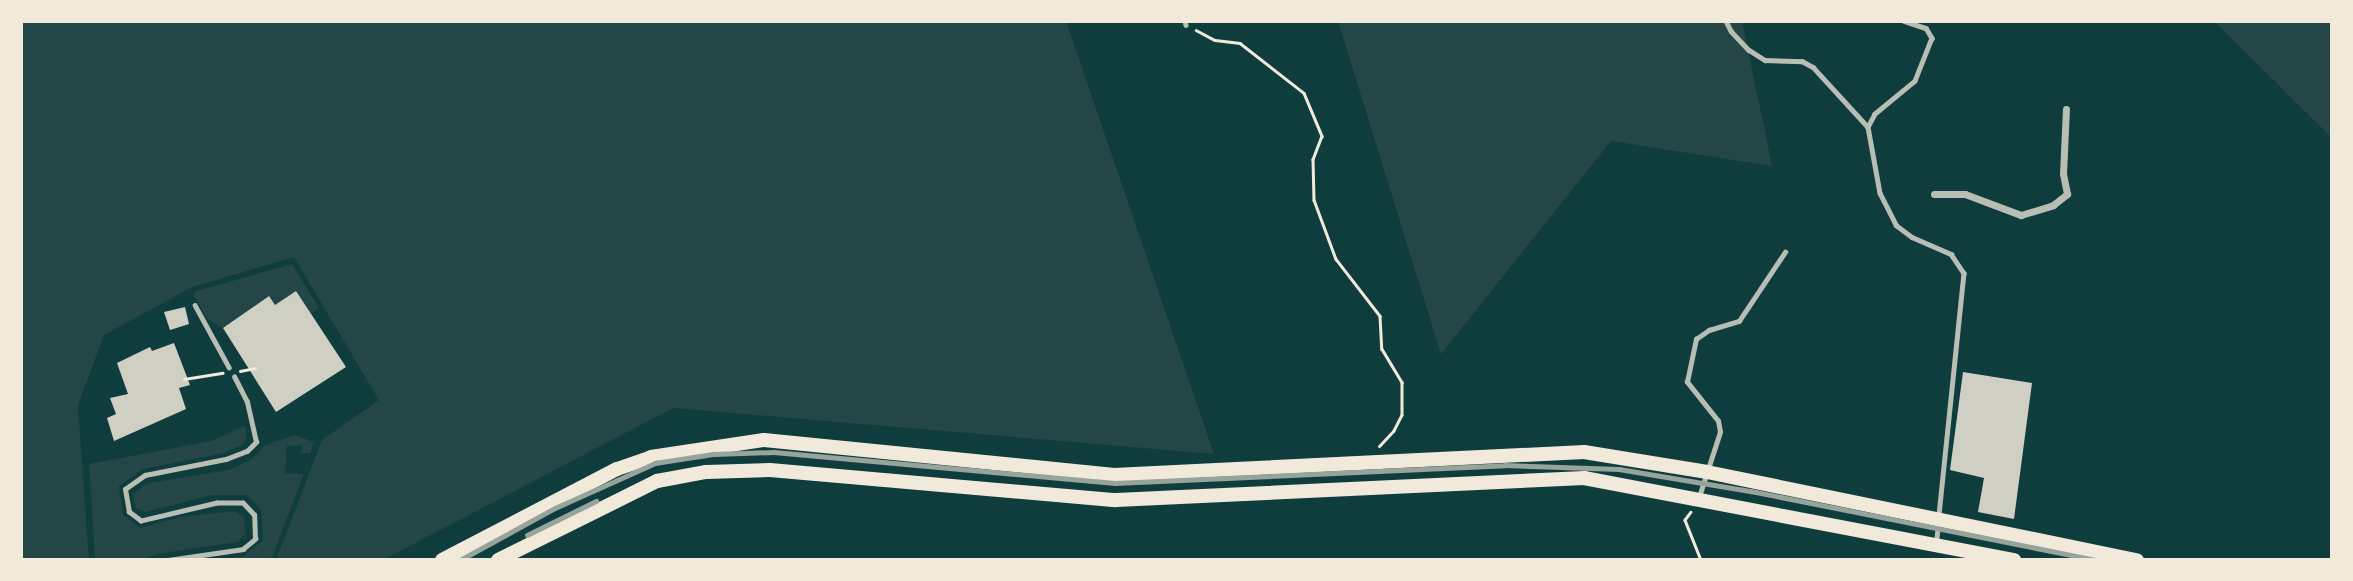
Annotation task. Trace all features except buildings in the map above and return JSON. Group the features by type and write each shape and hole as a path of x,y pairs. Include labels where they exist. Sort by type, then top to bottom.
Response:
{"main road":[{"path":"442,560 617,469 651,457 764,440 1114,475 1584,452 1707,472 2137,560"},
{"path":"498,560 657,481 719,472 770,470 1116,500 1584,478 2014,560"}],"street":[{"path":"1934,194 1965,194 2021,215 2053,205 2067,194 2063,174 2066,109"}],"lane":[{"path":"1726,21 1731,31 1749,50 1765,60 1802,61 1814,67 1868,127 1880,193 1896,225 1912,237 1951,254 1964,273 1936,545"},
{"path":"1868,127 1875,114 1914,81 1932,38 1926,28 1904,21"},
{"path":"1699,499 1720,432 1718,421 1687,382 1696,339 1709,330 1739,321 1785,252"},
{"path":"195,305 229,368"},
{"path":"168,560 243,549 255,539 254,515 243,503 217,503 141,521 129,512 125,489 145,475 226,459 247,451 256,442 247,402 234,377"}],"path":[{"path":"1186,23 1215,40 1240,43 1304,93 1322,136 1313,159 1314,200 1336,259 1380,316 1382,349 1402,382 1402,415 1394,431 1378,449 1379,464"},
{"path":"184,379 255,368"},
{"path":"1699,499 1685,520 1701,560"}],"shaded area":[{"path":"21,21 1066,21 1214,454 673,408 383,560 276,560 322,440 379,400 294,257 192,287 104,335 78,405 89,560 21,560"},
{"path":"1338,21 1742,21 1772,166 1611,141 1441,354"},
{"path":"2214,21 2332,21 2332,138"},
{"path":"292,264 319,308 311,313 296,291 275,305 268,296 223,328 207,319 195,297 194,292"},
{"path":"245,426 247,437 242,445 223,453 143,469 119,486 123,515 140,528 180,517 235,511 244,517 246,533 238,542 157,554 140,560 95,560 89,464 211,441"},
{"path":"294,435 314,442 310,453 301,453 302,445 287,446 285,473 304,474 271,560 214,560 244,556 263,540 261,510 247,495 212,495 145,512 135,508 133,494 148,483 229,470 252,459 264,446"}],"railway":[{"path":"460,560 555,508 655,463 714,454 774,452 1115,483 1505,465 1619,469 1751,491 2095,560"},
{"path":"527,535 596,501"}]}
